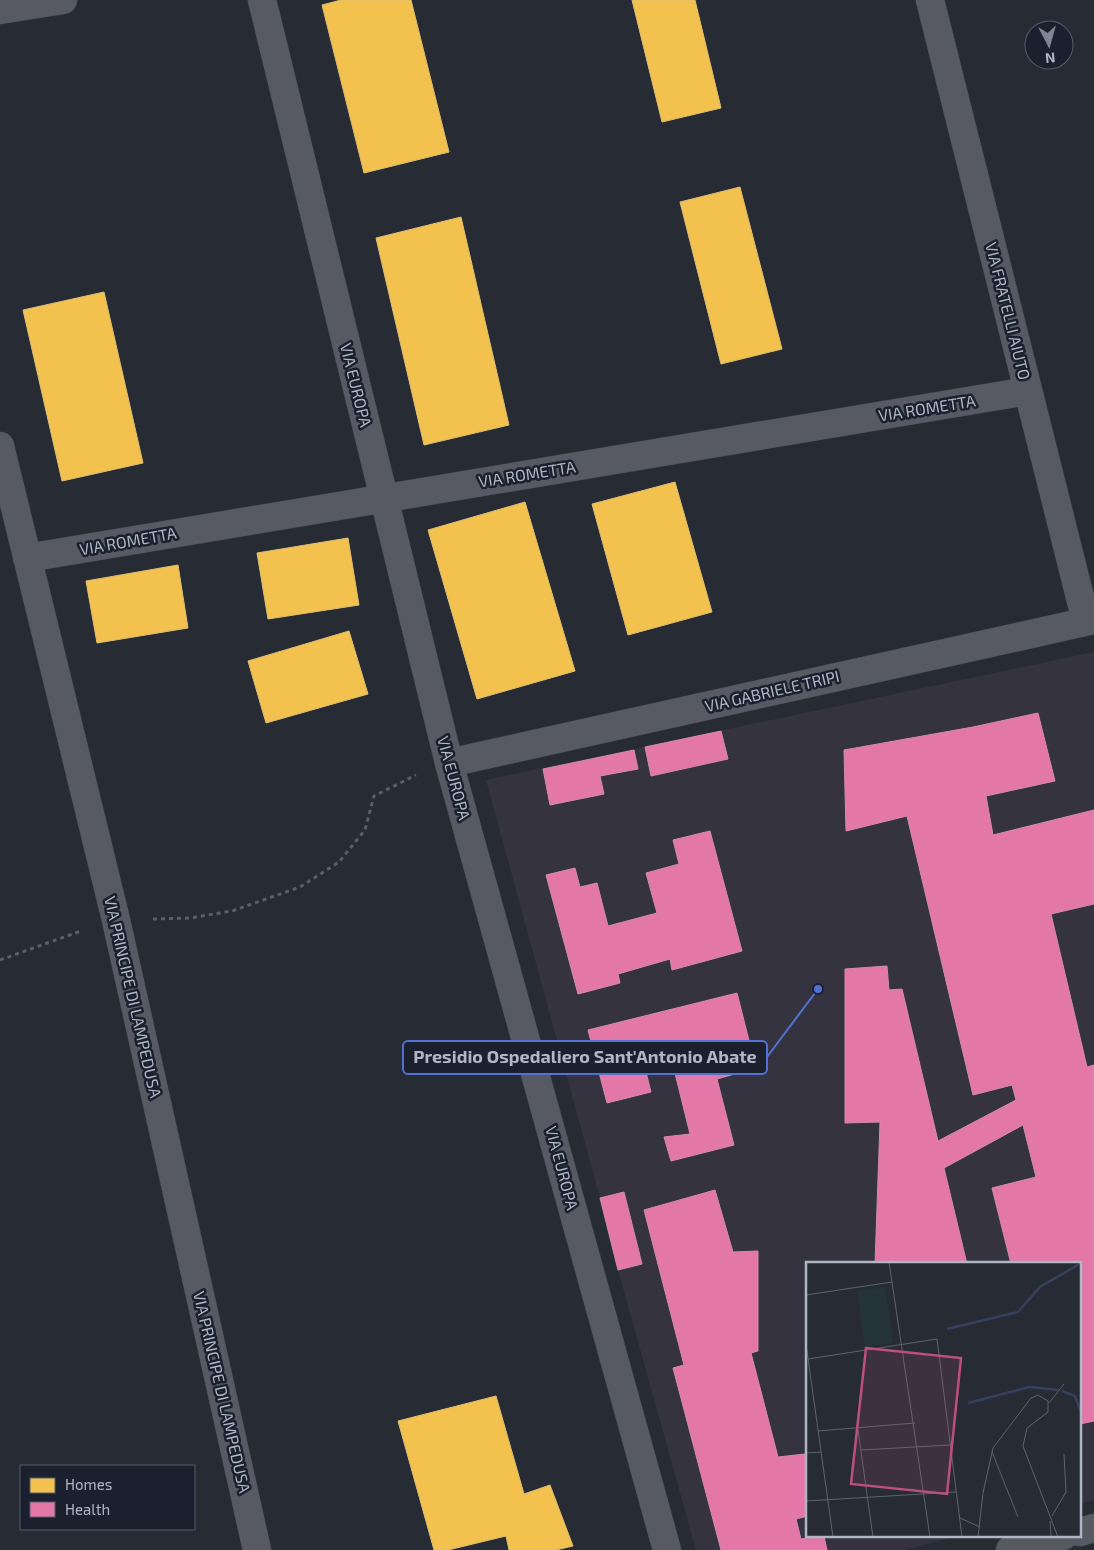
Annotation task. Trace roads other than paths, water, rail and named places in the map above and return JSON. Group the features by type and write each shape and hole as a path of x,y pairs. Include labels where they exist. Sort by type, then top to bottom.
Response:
{"street":[{"path":"0,10 63,0"},
{"name":"VIA EUROPA","path":"262,0 449,764 667,1550"},
{"name":"VIA FRATELLI AIUTO","path":"930,0 1028,391 1090,621"},
{"name":"VIA ROMETTA","path":"27,558 1028,391"},
{"name":"VIA PRINCIPE DI LAMPEDUSA","path":"0,446 116,920 258,1550"},
{"name":"VIA GABRIELE TRIPI","path":"449,764 1090,621"},
{"path":"1010,1550 1055,1538"}],"place":[{"name":"Presidio Ospedaliero Sant'Antonio Abate","path":"818,989"}]}
